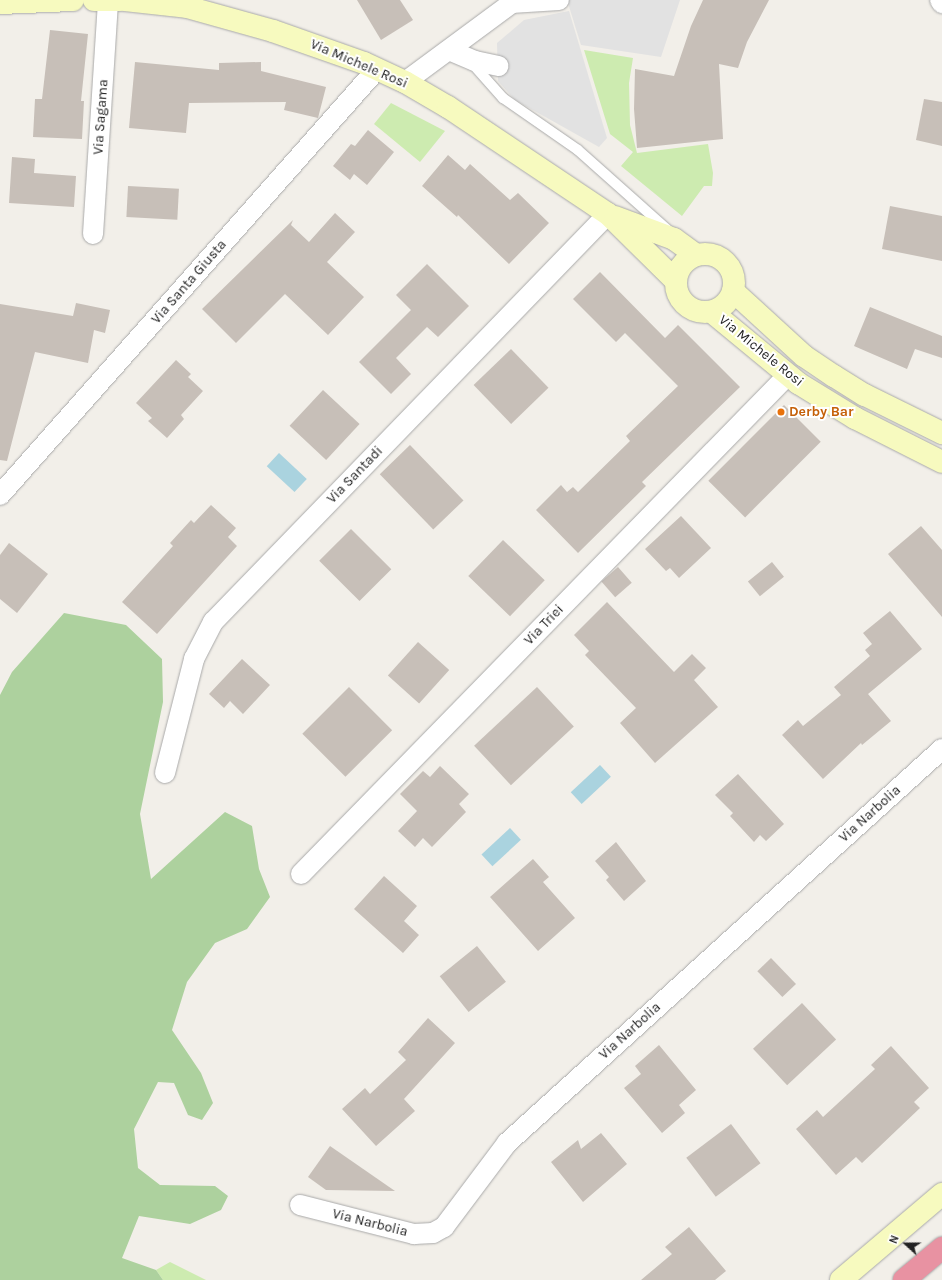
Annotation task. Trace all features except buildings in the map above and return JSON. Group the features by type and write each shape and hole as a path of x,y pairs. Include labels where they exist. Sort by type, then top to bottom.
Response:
{"highway":[{"path":"904,1280 942,1248"}],"street":[{"path":"3,2 73,0"},
{"path":"94,0 120,0"},
{"name":"Via Sagama","path":"94,234 108,0"},
{"name":"Via Michele Rosi","path":"125,0 187,7 230,18 317,45 405,82 448,107 608,214 676,281 677,290 686,306 703,313 712,312 787,376 855,418 942,462"},
{"path":"405,82 514,2 559,0"},
{"path":"449,50 468,58 498,66"},
{"name":"Via Santa Giusta","path":"0,495 377,69"},
{"name":"Via Michele Rosi","path":"608,214 674,239 692,251 715,255 725,262 732,273 734,291 804,356 865,395 942,434"},
{"name":"Via Santadi","path":"165,773 194,659 213,622 608,214"},
{"path":"676,281 682,265 692,251"},
{"path":"712,312 726,304 734,291"},
{"name":"Via Triei","path":"301,874 787,376"},
{"name":"Via Narbolia","path":"300,1205 414,1234 432,1233 444,1227 507,1143 942,749"},
{"path":"841,1280 942,1194"}],"lane":[{"path":"468,58 503,98 578,150 692,251"}],"green space":[{"path":"584,50 633,58 629,83 630,125 637,153 708,144 713,173 712,186 704,186 682,216 621,166 633,152 610,134"},
{"path":"391,103 445,131 420,162 374,124"},
{"path":"64,613 126,625 162,659 163,702 140,814 151,879 225,812 252,826 259,869 270,897 247,929 215,943 187,982 172,1030 201,1073 213,1103 202,1120 188,1115 174,1083 158,1082 134,1129 138,1168 160,1185 215,1186 228,1196 221,1210 190,1224 139,1216 122,1258 156,1270 163,1280 0,1280 0,695 12,672"},
{"path":"170,1262 206,1280 163,1280 156,1270"}],"shaded area":[{"path":"567,0 680,0 661,57 581,45"},
{"path":"569,11 607,138 599,147 515,100 498,81 497,43 524,20"}],"water":[{"path":"279,453 307,479 295,492 267,466"},
{"path":"600,765 611,777 582,804 571,792"},
{"path":"510,828 521,840 492,866 481,855"}],"place":[{"name":"Derby Bar","path":"781,412"}]}
